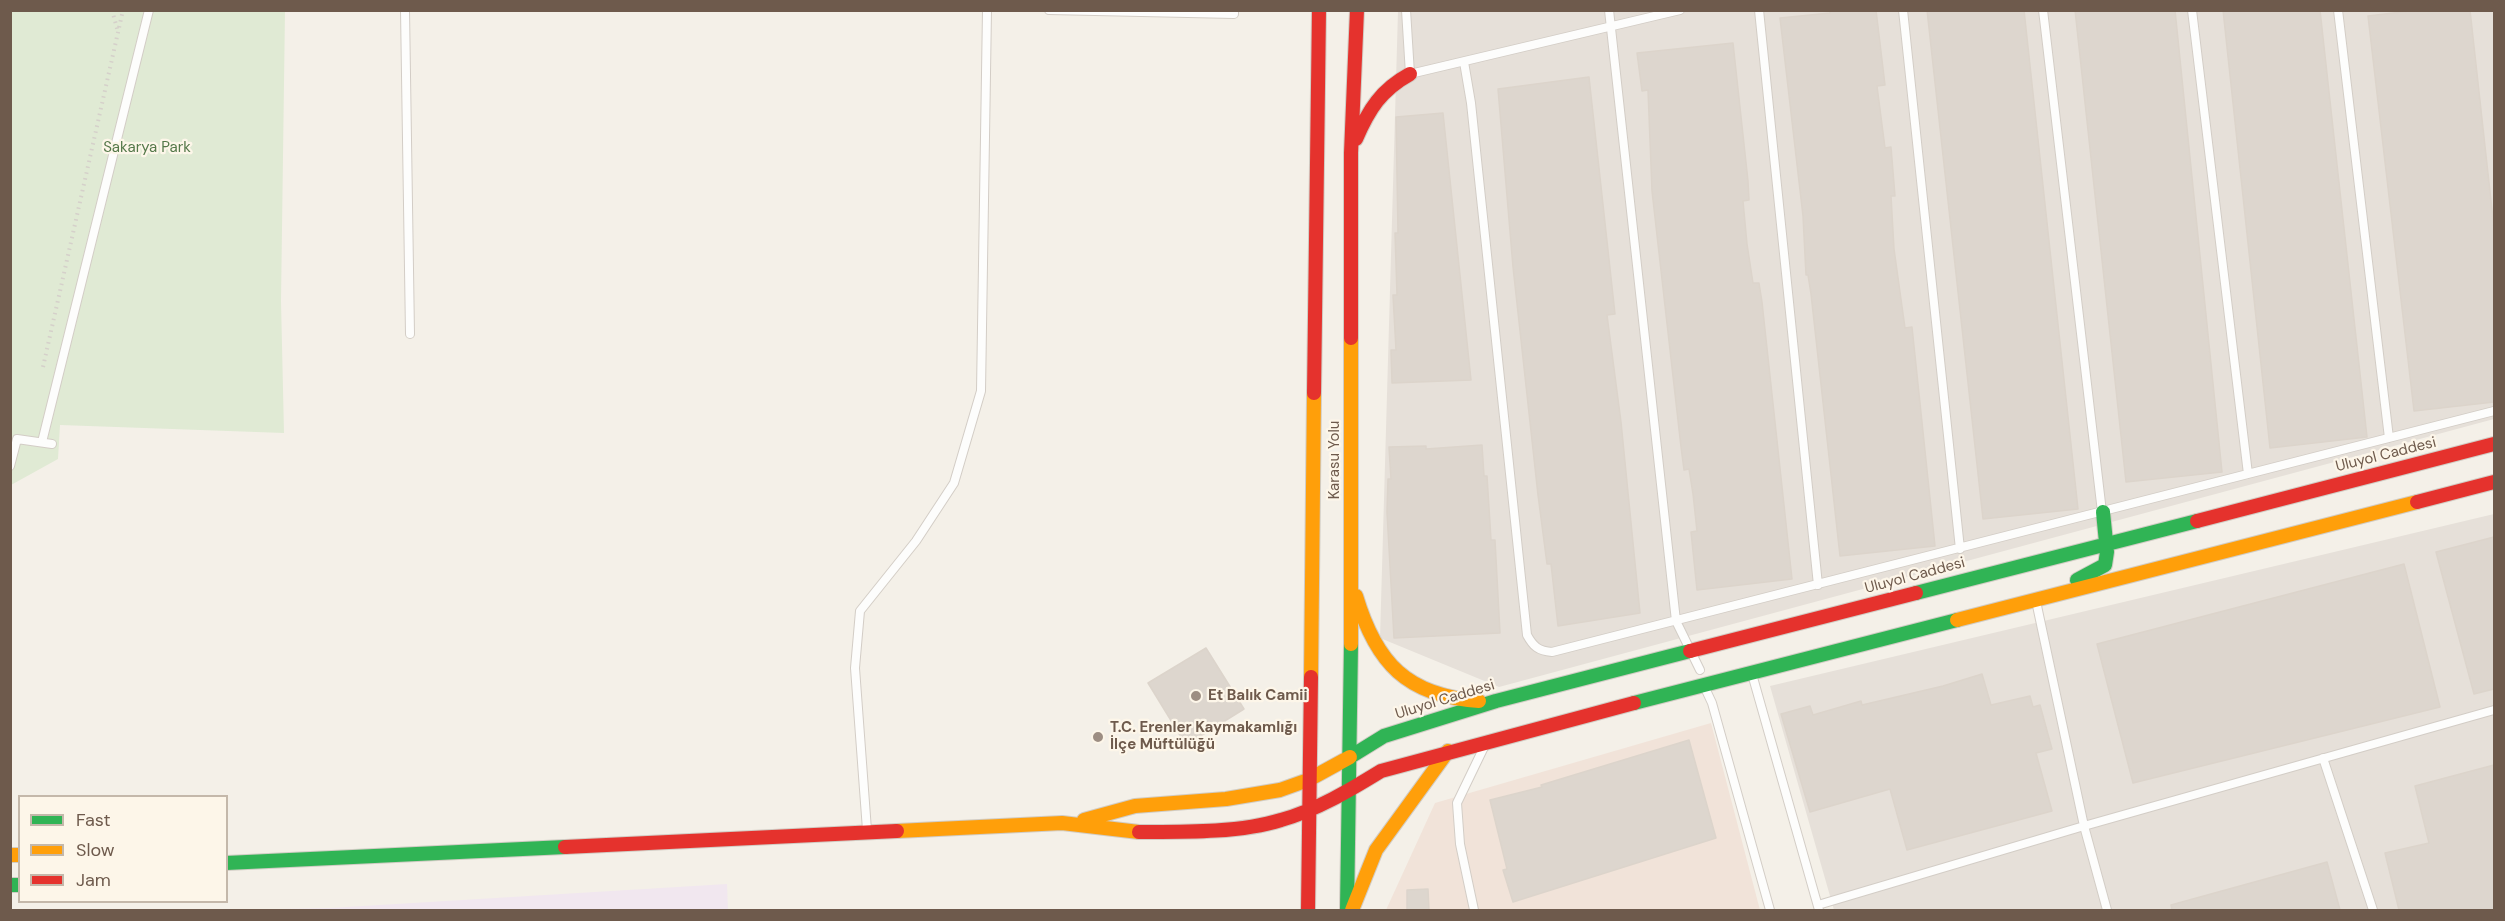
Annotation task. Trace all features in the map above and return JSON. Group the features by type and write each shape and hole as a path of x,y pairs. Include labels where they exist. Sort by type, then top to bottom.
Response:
{"main road":[{"name":"Karasu Yolu","path":"1308,910 1318,10"},
{"name":"Karasu Yolu","path":"1347,910 1351,758 1351,153 1357,10"},
{"path":"1351,153 1369,109 1385,87 1410,74"},
{"name":"Uluyol Caddesi","path":"1073,823 1135,806 1226,799 1280,790 1308,780 1351,758 1384,736 1496,701 2494,444"},
{"path":"228,863 1073,823 1140,832 1241,828 1282,820 1350,790 1381,771 1448,751 1704,685 1752,675 2494,482"},
{"path":"2036,601 2036,593 2096,572 2105,565 2107,543 2103,512"},
{"path":"1351,573 1357,600 1373,641 1395,673 1427,693 1468,701 1496,701"},
{"path":"1704,685 1700,670 1703,663 1711,659 1807,634 1865,607"},
{"path":"1352,910 1376,850 1448,751"}],"lane":[{"path":"10,466 17,439 47,443 149,10"},
{"path":"405,10 410,334"},
{"path":"868,833 855,668 860,611 916,541 954,483 981,391 987,10"},
{"path":"1048,10 1234,14 1234,10"},
{"path":"1406,10 1410,74 1680,10"},
{"path":"1609,10 1676,621 1700,670"},
{"path":"1759,10 1818,585"},
{"path":"1903,10 1960,549"},
{"path":"2043,10 2103,512"},
{"path":"2192,10 2248,474"},
{"path":"2338,10 2389,438"},
{"path":"1464,62 1472,115 1527,635 1532,644 1542,651 1551,652 1676,621 2494,411"},
{"path":"2036,601 2084,826 2106,910"},
{"path":"1752,675 1819,908 2084,826 2494,710"},
{"path":"1704,685 1712,703 1770,910"},
{"path":"1474,910 1460,844 1457,803 1487,741"},
{"path":"2323,758 2373,910"}],"path":[{"path":"112,10 119,32"},
{"path":"42,376 123,10"}],"shaded area":[{"path":"1398,11 2494,11 2494,419 1499,687 1380,638"},
{"path":"2494,514 2494,910 1834,910 1770,686"},
{"path":"1711,723 1760,910 1386,910 1435,803"},
{"path":"727,884 728,910 226,910 330,908"}],"green space":[{"name":"Sakarya Park","path":"11,11 285,11 281,301 284,433 60,425 58,459 11,485"}],"building":[{"path":"1830,10 1876,10 1885,85 1877,86 1885,148 1891,147 1895,196 1891,196 1894,249 1905,328 1912,327 1935,546 1840,556 1811,294 1808,275 1806,275 1803,216 1780,18 1830,13"},
{"path":"1927,10 2024,10 2078,509 1983,519"},
{"path":"2075,10 2175,10 2222,472 2126,482"},
{"path":"2223,10 2320,10 2367,437 2270,448"},
{"path":"2418,10 2470,10 2494,228 2494,402 2414,411 2368,16"},
{"path":"1733,43 1748,181 1749,200 1743,201 1747,244 1753,283 1759,283 1762,302 1792,579 1697,590 1691,532 1697,531 1693,494 1689,469 1684,470 1652,191 1648,90 1642,91 1637,53"},
{"path":"1589,77 1615,314 1607,315 1621,422 1640,613 1558,626 1551,564 1547,564 1538,495 1513,267 1498,89"},
{"path":"1443,113 1471,380 1392,383 1391,350 1396,350 1393,295 1397,295 1395,233 1398,233 1396,117"},
{"path":"1482,445 1484,476 1487,476 1491,540 1495,540 1500,633 1394,638 1387,512 1388,479 1391,479 1389,447 1426,446 1426,449"},
{"path":"2494,537 2494,689 2474,694 2436,552"},
{"path":"2404,564 2440,707 2133,783 2097,644"},
{"name":"Et Balık Camii","path":"1206,648 1244,709 1186,745 1148,683"},
{"path":"1982,674 1991,705 2030,696 2033,707 2040,705 2052,749 2036,753 2052,811 1907,850 1890,789 1810,812 1781,714 1810,706 1813,715 1861,701 1862,705 1943,686"},
{"path":"1689,740 1716,838 1513,902 1503,870 1507,869 1490,800 1542,787 1541,785"},
{"path":"2494,765 2494,910 2399,910 2385,853 2429,843 2415,786"},
{"path":"2327,862 2340,910 2172,910 2171,905"},
{"path":"1428,889 1429,910 1407,910 1407,890"}],"traffic: fast":[{"path":"2077,580 2105,565 2107,552 2103,512"},
{"path":"1916,593 2197,521"},
{"path":"1634,703 1957,620"},
{"path":"1347,910 1351,644"},
{"path":"1350,757 1384,736 1496,701 1690,651"},
{"path":"228,863 565,847"},
{"path":"10,885 18,885"}],"traffic: slow":[{"path":"1351,338 1351,644"},
{"path":"1311,677 1314,393"},
{"path":"1957,620 2417,502"},
{"path":"1356,596 1374,640 1398,672 1432,692 1479,701"},
{"path":"1352,910 1376,850 1448,751"},
{"path":"1084,820 1135,806 1226,799 1280,790 1308,780 1350,757"},
{"path":"897,831 1062,823 1139,832"},
{"path":"10,855 18,855"}],"traffic: jam":[{"path":"1314,393 1319,10"},
{"path":"1351,338 1351,153 1357,10"},
{"path":"1356,139 1377,101 1391,87 1410,74"},
{"path":"2197,521 2494,444"},
{"path":"2417,502 2494,482"},
{"path":"1690,651 1916,593"},
{"path":"1308,910 1311,677"},
{"path":"1139,832 1211,831 1265,824 1294,816 1320,805 1381,771 1634,703"},
{"path":"565,847 897,831"}],"place":[{"name":"Et Balık Camii","path":"1196,696"},
{"name":"T.C. Erenler Kaymakamlığı İlçe Müftülüğü","path":"1098,737"}]}
